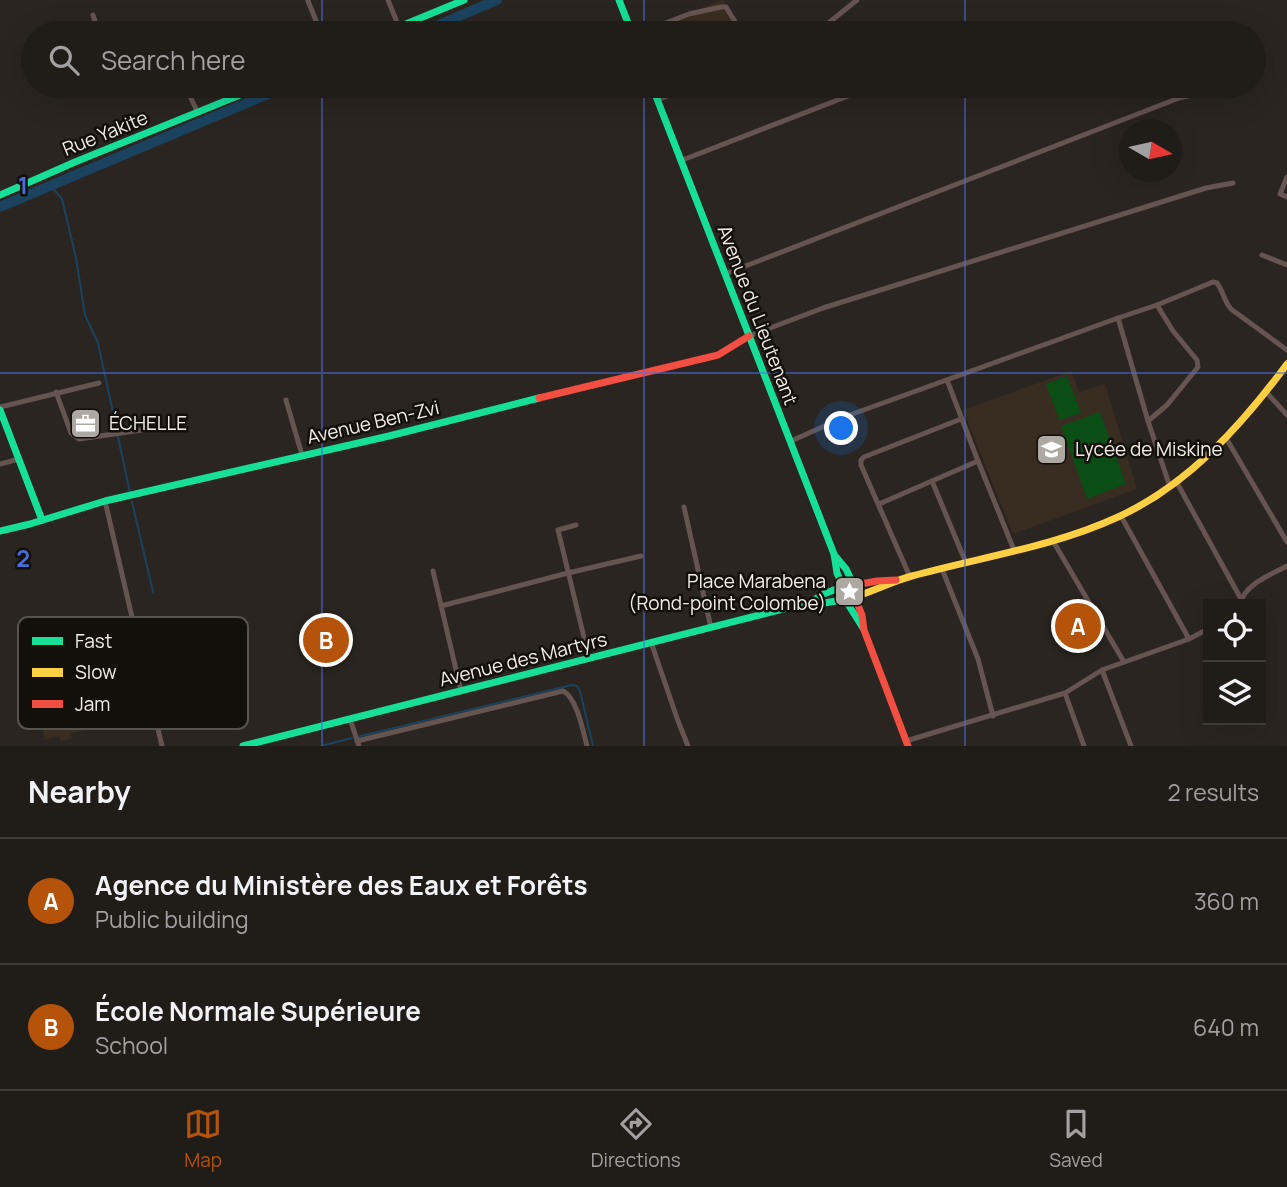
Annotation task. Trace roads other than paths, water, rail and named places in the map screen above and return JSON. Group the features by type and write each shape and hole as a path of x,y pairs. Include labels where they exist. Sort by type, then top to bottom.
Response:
{"main road":[{"path":"413,21 464,0"},
{"path":"619,0 627,21"},
{"name":"Rue Yakite","path":"0,195 234,98"},
{"name":"Avenue du Lieutenant","path":"657,100 835,556 841,586"},
{"name":"Avenue Ben-Zvi","path":"0,531 105,501 390,436 718,355 749,336"},
{"path":"844,600 910,577 1053,541 1121,516 1170,487 1226,438 1267,393 1287,364"},
{"path":"0,408 42,520"},
{"name":"Avenue du Lieutenant","path":"835,556 854,584"},
{"path":"901,580 845,583 841,586 839,596 864,631 907,744"},
{"path":"854,584 857,588 856,597 864,631"},
{"name":"Avenue des Martyrs","path":"811,602 841,586"},
{"name":"Avenue des Martyrs","path":"243,746 811,602 844,600"}],"street":[{"path":"388,0 397,21"},
{"path":"831,21 857,0"},
{"path":"308,1 316,21"},
{"path":"670,21 688,14 726,7 735,21"},
{"path":"93,15 95,21"},
{"path":"191,98 198,113"},
{"path":"657,100 662,98"},
{"path":"680,161 843,98"},
{"path":"725,275 1179,98"},
{"path":"1287,177 1280,194 1287,197"},
{"path":"749,336 823,308 1206,188 1233,183"},
{"path":"1262,255 1287,265"},
{"path":"791,441 847,416 1157,305 1213,282 1217,283 1231,309 1287,350"},
{"path":"1148,421 1167,405 1198,367 1197,359 1173,331 1157,305"},
{"path":"1118,317 1170,487"},
{"path":"947,380 1014,551"},
{"path":"0,408 99,383"},
{"path":"56,392 71,433 79,439 149,429"},
{"path":"1267,393 1287,415"},
{"path":"286,400 302,455"},
{"path":"910,577 861,465 862,460 961,419"},
{"path":"1226,438 1287,542"},
{"path":"0,464 19,459"},
{"path":"879,504 978,461"},
{"path":"932,481 966,563"},
{"path":"1176,481 1238,599"},
{"path":"105,501 132,617"},
{"path":"684,507 711,628"},
{"path":"1121,516 1189,639"},
{"path":"576,525 558,530 589,658"},
{"path":"1053,541 1124,662"},
{"path":"441,606 640,556"},
{"path":"1242,599 1250,587 1287,566"},
{"path":"942,569 978,659 993,716"},
{"path":"433,571 461,691"},
{"path":"907,744 1065,694 1102,670 1203,632"},
{"path":"651,642 688,746"},
{"path":"1102,670 1131,746"},
{"path":"349,719 358,744 563,691 573,700 587,746"},
{"path":"1065,694 1084,746"}],"waterway":[{"path":"448,21 497,0"},
{"path":"0,207 259,98"},
{"path":"51,186 62,199 76,258 85,315 98,343 117,431"},
{"path":"118,437 130,493"},
{"path":"132,502 153,592"},
{"path":"357,737 572,685 577,686 580,691 593,746"},
{"path":"321,746 352,738"}],"place":[{"name":"ÉCHELLE","path":"86,423"},
{"name":"Lycée de Miskine","path":"1052,449"},
{"name":"Place Marabena (Rond-point Colombe)","path":"849,592"},
{"name":"Agence du Ministère des Eaux et Forêts","path":"1078,626"},
{"name":"École Normale Supérieure","path":"326,640"}]}
